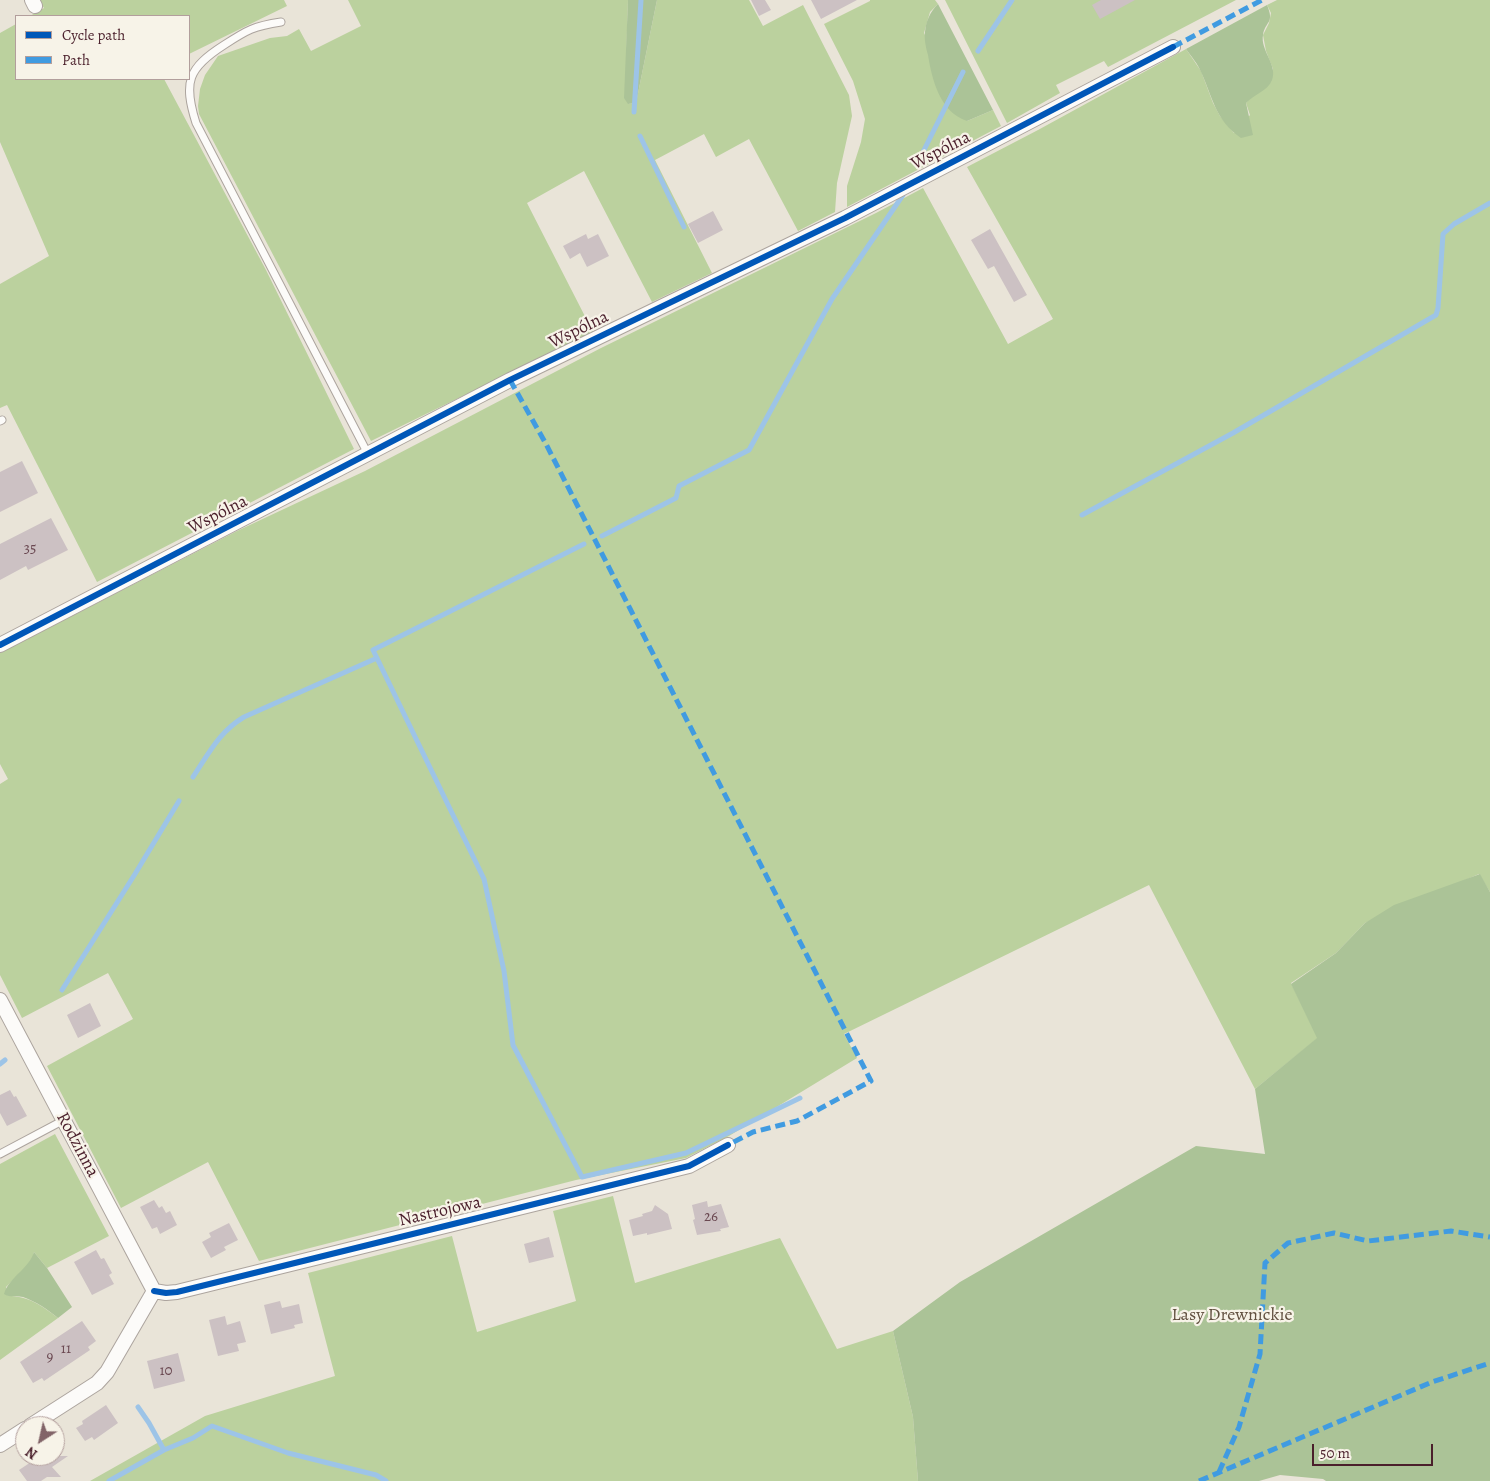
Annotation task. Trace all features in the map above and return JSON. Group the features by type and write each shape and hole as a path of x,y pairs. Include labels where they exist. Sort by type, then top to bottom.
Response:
{"street":[{"name":"Wspólna","path":"0,645 510,380 845,218 1173,47"},
{"name":"Rodzinna","path":"0,1000 154,1291"},
{"name":"Nastrojowa","path":"154,1291 177,1292 600,1189 689,1166 728,1145"},
{"path":"45,1416 96,1383 107,1372 154,1291"},
{"path":"0,1445 15,1435"}],"lane":[{"path":"281,22 256,26 208,55 198,64 190,86 190,103 196,123 368,454"},
{"path":"0,1154 64,1120"}],"green space":[{"path":"39,0 284,0 287,6 190,54 190,15 32,15 44,8"},
{"path":"348,0 628,0 626,61 628,104 636,103 657,0 749,0 763,26 803,5 849,95 852,116 837,183 835,212 798,231 749,139 716,157 704,134 655,160 712,273 652,302 584,171 527,203 593,332 371,441 199,114 198,106 200,89 205,75 218,56 270,38 287,36 299,29 311,51 361,26"},
{"path":"628,0 657,0 636,103 628,104 624,98"},
{"path":"870,0 935,0 938,4 930,12 924,33 967,121 993,110 1001,126 847,207 847,186 861,142 865,119 853,81 824,24"},
{"path":"945,0 1236,0 1108,67 1104,61 1056,85 1060,93 1007,123"},
{"path":"1277,0 1490,0 1490,892 1479,874 1365,923 1336,953 1291,983 1318,1038 1255,1089 1149,885 844,1034 857,1058 729,1136 686,1158 576,1180 259,1261 208,1162 121,1208 47,1066 133,1019 108,973 22,1018 0,975 0,784 8,779 0,764 0,653 237,531 365,471 601,348 923,188 1008,344 1053,319 967,167 1186,49 1201,71 1220,116 1234,133 1250,115 1246,103 1252,95 1260,92 1273,69 1266,51 1263,35 1269,23 1271,13 1267,5"},
{"path":"938,4 993,110 967,121 958,117 944,103 932,75 925,35 926,24"},
{"path":"1267,5 1270,19 1264,30 1263,41 1273,69 1272,80 1264,90 1246,103 1253,135 1241,138 1225,124 1220,116 1200,69 1186,49"},
{"path":"15,25 15,80 165,80 266,270 354,449 97,582 7,405 0,408 0,284 49,256 0,142 0,33"},
{"name":"Lasy Drewnickie","path":"1480,874 1490,892 1490,1481 1326,1481 1323,1479 1280,1475 1259,1481 918,1481 913,1417 893,1331 960,1282 1196,1146 1265,1154 1255,1089 1317,1038 1291,984 1336,953 1365,923 1394,905"},
{"path":"55,1134 109,1236 47,1268 34,1252 32,1261 6,1287 8,1296 29,1300 58,1318 0,1360 0,1164"},
{"path":"613,1196 635,1283 780,1238 837,1349 893,1331 913,1417 918,1481 90,1481 205,1416 335,1376 308,1273 452,1236 477,1332 576,1301 553,1211"},
{"path":"34,1252 47,1268 72,1307 58,1318 42,1306 28,1299 4,1294 10,1283 28,1263"}],"building":[{"path":"751,0 765,0 771,10 759,16"},
{"path":"811,0 857,0 821,19"},
{"path":"1101,0 1135,0 1100,19 1092,5"},
{"path":"713,211 723,230 698,243 688,224"},
{"path":"990,229 1027,295 1014,302 994,266 988,269 971,240"},
{"path":"586,234 588,239 598,234 609,256 587,267 580,253 570,259 563,246"},
{"path":"22,461 38,493 0,512 0,472"},
{"path":"51,518 68,550 28,570 26,566 0,580 0,544"},
{"path":"90,1003 101,1026 78,1038 67,1015"},
{"path":"10,1090 14,1097 16,1096 27,1116 7,1126 0,1113 0,1095"},
{"path":"154,1200 159,1208 162,1206 166,1213 170,1211 177,1225 160,1234 157,1227 152,1229 140,1207"},
{"path":"707,1201 708,1207 721,1204 729,1227 720,1229 721,1231 697,1235 692,1205"},
{"path":"655,1205 668,1214 672,1229 633,1236 629,1220 652,1211"},
{"path":"229,1223 238,1240 224,1247 226,1250 211,1258 202,1242 211,1237 209,1233"},
{"path":"549,1237 554,1257 529,1263 524,1244"},
{"path":"96,1250 101,1259 104,1258 112,1273 109,1275 114,1284 92,1295 74,1262"},
{"path":"280,1301 282,1308 299,1304 303,1323 294,1325 295,1328 271,1334 264,1305"},
{"path":"225,1316 227,1325 240,1321 246,1342 237,1344 239,1351 218,1356 209,1320"},
{"path":"82,1321 96,1341 88,1347 90,1350 44,1381 42,1378 33,1383 20,1362"},
{"path":"178,1353 185,1381 154,1389 147,1361"},
{"path":"106,1405 118,1423 94,1440 92,1437 85,1441 76,1428 83,1424 82,1421"},
{"path":"25,1466 53,1466 52,1467 61,1477 47,1477 41,1481 27,1481 19,1470"}],"waterway":[{"path":"634,112 641,0"},
{"path":"978,51 1012,0"},
{"path":"917,164 963,72"},
{"path":"640,136 684,227"},
{"path":"602,536 676,498 679,486 749,450 832,299 903,195"},
{"path":"1082,515 1233,433 1436,315 1443,234 1454,224 1490,203"},
{"path":"584,544 373,650 484,879 504,971 513,1045 582,1177 686,1153 800,1098"},
{"path":"193,777 221,736 244,717 377,658"},
{"path":"62,990 179,801"},
{"path":"0,1064 5,1060"},
{"path":"138,1407 164,1450"},
{"path":"109,1481 164,1450 193,1438 212,1426 288,1453 376,1475 386,1481"}],"marked path":[{"path":"1173,47 1262,0"},
{"path":"510,380 546,444 871,1081 797,1121 753,1132 728,1145"},
{"path":"1219,1472 1239,1427 1260,1354 1265,1263 1288,1243 1334,1233 1368,1241 1451,1231 1490,1237"},
{"path":"1199,1481 1432,1382 1490,1363"}],"cycle path":[{"path":"0,645 510,380 845,218 1173,47"},
{"path":"154,1291 177,1292 689,1166 728,1145"}]}
